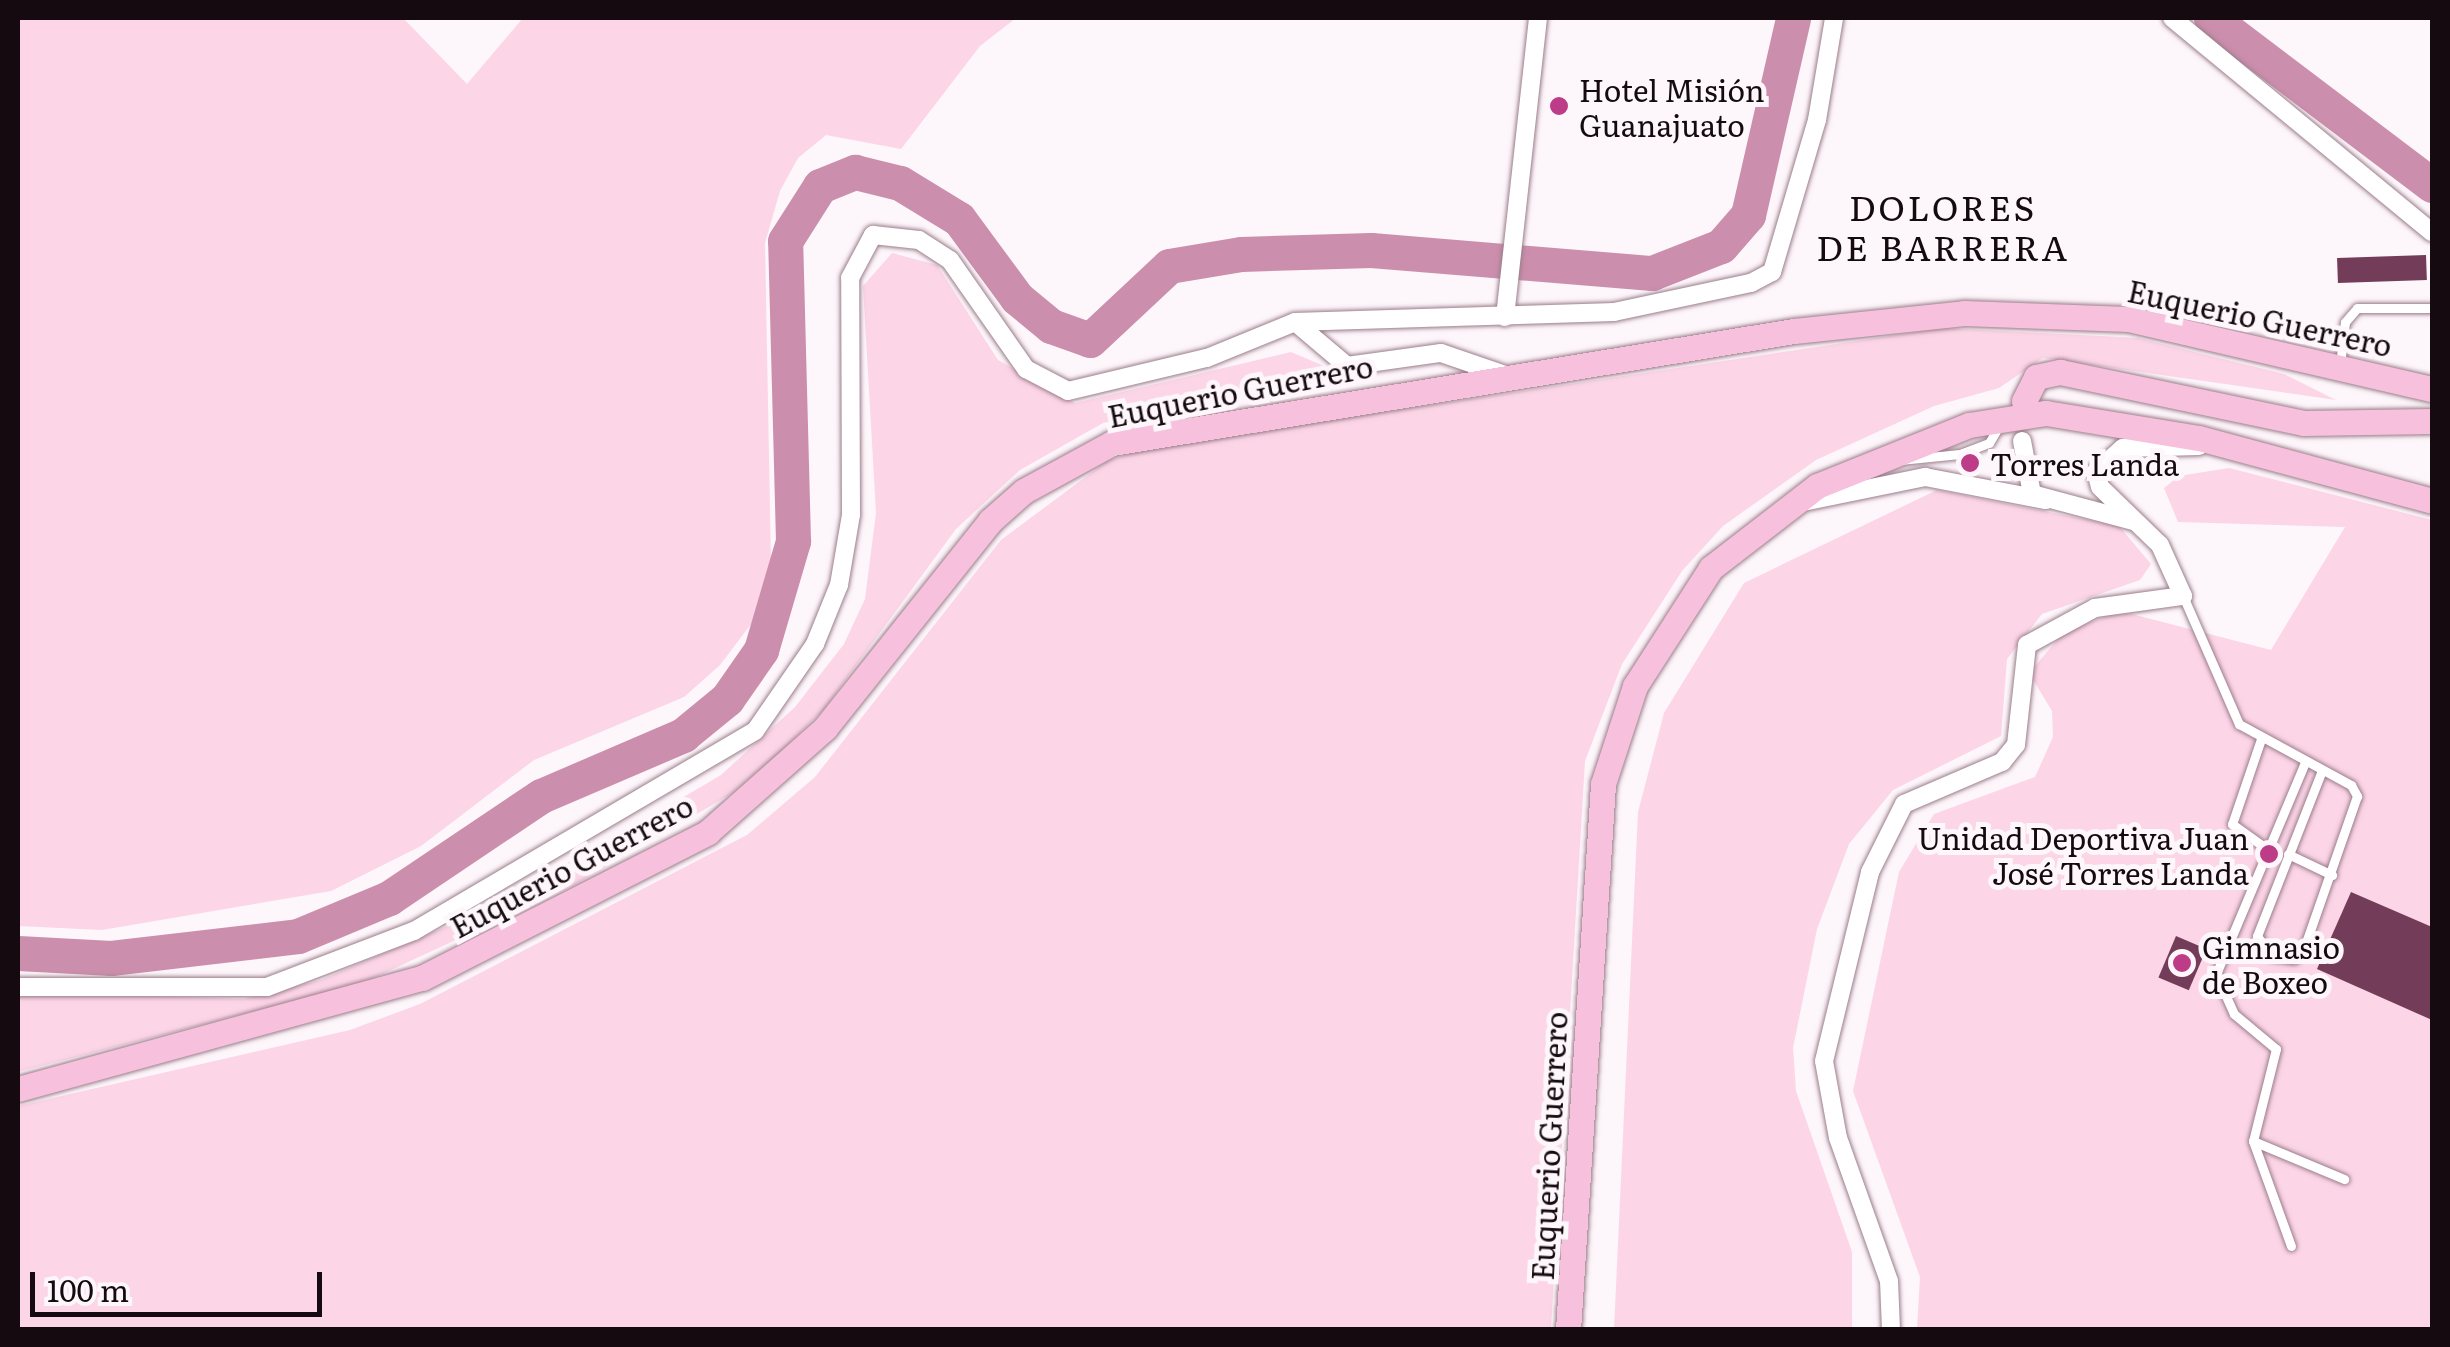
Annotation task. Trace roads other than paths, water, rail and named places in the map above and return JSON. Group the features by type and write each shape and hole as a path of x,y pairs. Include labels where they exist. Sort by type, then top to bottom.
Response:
{"main road":[{"name":"Euquerio Guerrero","path":"18,1089 422,978 695,840 788,769 990,521 1071,462 1170,429 1508,376 1964,312 2128,319 2432,389"},
{"path":"2024,401 2036,377 2060,372 2304,423 2432,421"},
{"name":"Euquerio Guerrero","path":"1568,1330 1594,852 1616,732 1685,601 1784,507 1883,456 2003,419 2080,413 2432,501"}],"street":[{"path":"1505,317 1509,228 1538,18"},
{"path":"18,987 267,987 414,931 756,731 815,644 838,585 851,515 850,278 873,236 918,240 950,260 1026,369 1068,391 1207,358 1295,322 1614,312 1772,272 1795,194 1834,18"},
{"path":"2172,18 2432,232"},
{"path":"1295,322 1347,366 1441,352 1508,376"},
{"path":"2022,440 2027,486 2046,500"},
{"path":"1891,1330 1890,1281 1838,1138 1824,1061 1884,832 1904,804 2002,762 2016,745 2019,665 2048,628 2096,608 2183,596 2160,545 2100,488 2096,472 2108,454 2224,446"},
{"path":"1784,507 1926,477 2133,521"}],"lane":[{"path":"2340,366 2345,322 2357,308 2432,308"},
{"path":"2183,596 2226,705 2261,739 2322,770 2358,796 2300,955 2272,956 2257,936 2322,770"},
{"path":"2261,739 2232,824 2267,850"},
{"path":"2291,1246 2253,1141 2276,1049 2234,1014 2216,974 2305,762"},
{"path":"2288,854 2332,875"},
{"path":"2253,1141 2344,1179"}],"waterway":[{"path":"18,953 111,958 298,936 389,898 541,796 683,735 727,699 761,650 793,541 785,241 820,186 855,172 900,183 959,219 1017,298 1051,326 1090,340 1169,266 1241,254 1371,250 1652,273 1721,246 1748,215 1793,18"},
{"path":"2211,18 2432,185"}],"place":[{"name":"Hotel Misión Guanajuato","path":"1559,106"},
{"name":"Torres Landa","path":"1970,463"},
{"name":"Unidad Deportiva Juan José Torres Landa","path":"2269,854"},
{"name":"Gimnasio de Boxeo","path":"2182,963"}],"district":[{"name":"DOLORES DE BARRERA","path":"1943,226"}]}
